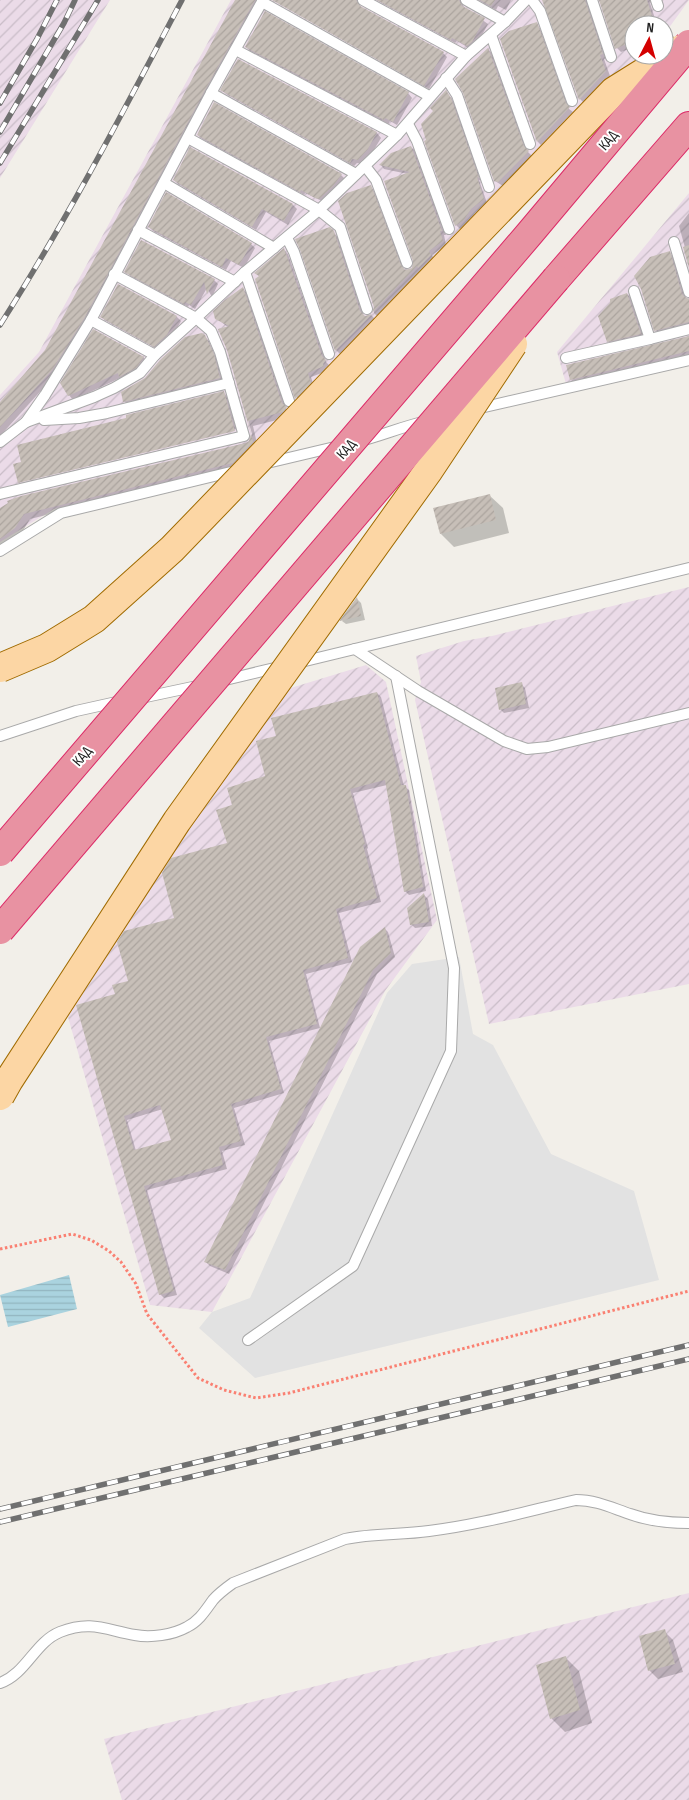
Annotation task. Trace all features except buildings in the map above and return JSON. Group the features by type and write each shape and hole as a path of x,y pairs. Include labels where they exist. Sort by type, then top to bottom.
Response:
{"highway":[{"name":"КАД","path":"0,852 518,248 689,44"},
{"path":"0,930 689,126"}],"main road":[{"path":"0,668 47,648 94,619 172,549 614,91 689,44"},
{"path":"0,1096 178,821 429,470 556,279"}],"lane":[{"path":"363,0 466,56"},
{"path":"466,0 505,22"},
{"path":"0,442 26,422 114,388 140,373 155,355 245,272 319,210 365,166 408,124 466,56 505,22 526,0"},
{"path":"532,0 540,11 572,102"},
{"path":"592,0 611,57"},
{"path":"26,422 45,395 91,320 211,93 263,1 430,96"},
{"path":"491,35 530,144"},
{"path":"236,50 397,135"},
{"path":"446,78 458,95 489,187"},
{"path":"211,93 356,174"},
{"path":"408,124 417,141 449,229"},
{"path":"188,138 319,210 340,227 367,309"},
{"path":"365,166 376,180 407,263"},
{"path":"164,183 274,248"},
{"path":"138,230 235,282"},
{"path":"287,238 294,252 329,354"},
{"path":"674,242 689,292"},
{"path":"245,272 289,401"},
{"path":"0,494 244,436 220,352 211,331 196,318 114,274"},
{"path":"634,291 650,339"},
{"path":"91,320 155,355"},
{"path":"566,358 689,329"},
{"path":"0,551 61,513 379,436 406,426 689,360"},
{"path":"26,422 79,418 107,413 229,383"},
{"path":"0,736 76,710 211,683 689,568"},
{"path":"355,648 418,691 504,741 527,748 548,747 689,713"},
{"path":"248,1340 352,1266 452,1051 454,968 396,676"},
{"path":"0,1683 15,1674 50,1637 60,1632 75,1627 90,1626 105,1627 136,1636 154,1635 185,1628 197,1620 221,1591 233,1583 345,1539 428,1532 576,1500 588,1500 654,1521 689,1523"}],"path":[{"path":"0,1249 72,1234 97,1244 109,1251 121,1262 136,1284 147,1314 198,1378 224,1390 256,1398 289,1394 689,1291"}],"shaded area":[{"path":"0,0 110,0 0,178"},
{"path":"231,0 689,0 674,21 674,15 624,15 624,65 630,65 591,103 258,462 54,509 0,542 0,395 39,352"},
{"path":"689,193 689,354 566,384 557,352"},
{"path":"689,587 689,984 489,1024 415,700 421,682 416,656 464,641 492,636"},
{"path":"366,665 386,682 437,920 385,991 212,1312 150,1305 64,1003 281,691"},
{"path":"459,957 473,1034 493,1045 551,1154 634,1191 659,1280 255,1378 199,1328 212,1312 250,1298 387,993 412,964"},
{"path":"689,1593 689,1800 122,1800 104,1739"}],"water":[{"path":"69,1275 77,1309 8,1327 0,1295"}],"railway":[{"path":"0,103 57,0"},
{"path":"0,132 64,23 75,0"},
{"path":"0,163 98,0"},
{"path":"0,325 72,205 182,0"},
{"path":"0,1509 689,1345"},
{"path":"0,1522 689,1359"}]}
